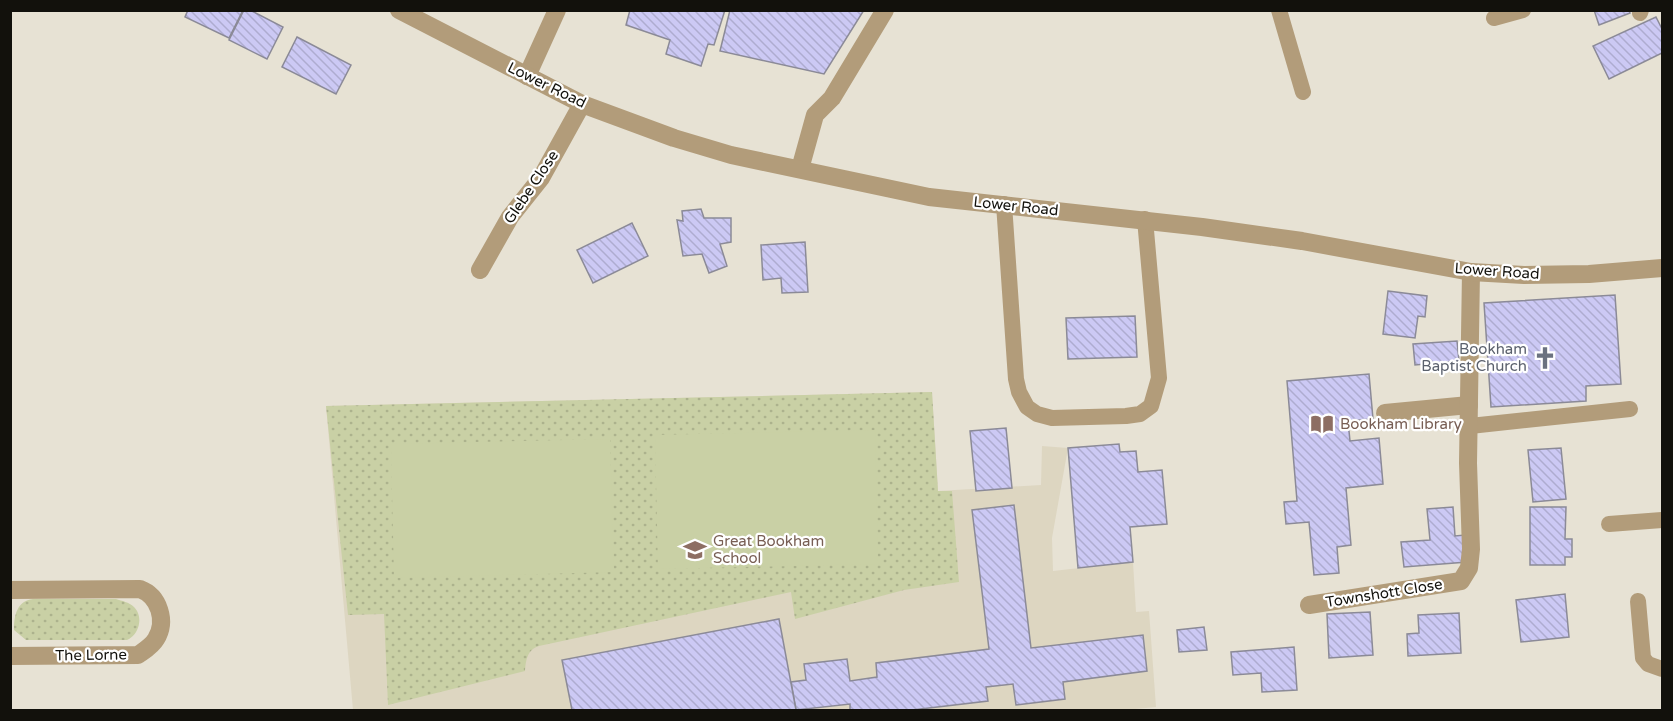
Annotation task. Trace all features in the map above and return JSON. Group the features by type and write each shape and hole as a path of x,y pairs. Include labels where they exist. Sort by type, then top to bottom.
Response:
{"street":[{"name":"Lower Road","path":"399,10 582,104 674,138 731,155 929,197 1145,219 1302,241 1471,272 1524,275 1589,274 1662,268"},
{"path":"527,76 557,10"},
{"path":"800,169 815,115 832,98 885,10"},
{"name":"Glebe Close","path":"480,270 510,217 541,178 582,104"},
{"name":"Townshott Close","path":"1309,605 1461,581 1469,568 1471,549 1468,463 1471,272"},
{"path":"1385,412 1469,405"},
{"name":"The Lorne","path":"10,590 140,589 148,592 155,600 161,622 158,637 150,647 138,655 10,656"}],"lane":[{"path":"1280,10 1303,92"},
{"path":"1494,18 1523,10"},
{"path":"1004,204 1016,379 1019,392 1028,406 1037,414 1052,418 1133,415 1140,414 1151,406 1159,378 1145,219"},
{"path":"1470,426 1630,410"},
{"path":"1609,524 1662,520"},
{"path":"1638,601 1643,658 1648,664 1662,669"}],"shaded area":[{"name":"Great Bookham School","path":"932,392 938,491 1041,485 1042,446 1068,448 1052,538 1053,571 1133,562 1136,612 1149,611 1156,707 1125,710 353,710 326,406"}],"green space":[{"name":"Great Bookham School","path":"932,392 938,491 952,491 959,582 904,590 795,619 791,592 539,646 530,653 525,671 388,705 384,614 348,615 326,406"},
{"path":"875,430 878,564 658,569 655,435"},
{"path":"610,439 614,572 394,578 391,444"},
{"path":"33,599 116,599 134,607 139,616 139,625 135,634 127,640 26,640 14,630 15,619 20,606"}],"building":[{"path":"188,10 243,10 229,38 185,17"},
{"path":"244,10 250,10 283,27 267,59 229,40"},
{"path":"630,10 725,10 714,45 708,44 701,66 666,54 670,40 626,25"},
{"path":"730,10 864,10 824,74 720,51"},
{"path":"1594,10 1629,10 1630,13 1599,25"},
{"path":"1656,17 1662,29 1662,53 1609,79 1593,46"},
{"path":"297,37 351,65 336,94 282,67"},
{"path":"701,209 704,218 731,218 731,242 720,244 727,266 709,273 702,254 683,256 677,220 683,221 682,211"},
{"path":"632,223 648,256 593,283 577,250"},
{"path":"805,242 808,292 782,293 781,278 763,280 761,245"},
{"path":"1388,291 1427,296 1425,317 1418,316 1415,338 1383,334"},
{"path":"1615,295 1621,384 1586,386 1586,401 1491,407 1484,303"},
{"path":"1135,316 1137,357 1068,359 1066,318"},
{"path":"1457,341 1459,361 1415,365 1413,344"},
{"path":"1369,374 1373,419 1348,421 1350,441 1379,438 1383,484 1346,488 1351,545 1337,547 1339,573 1314,575 1309,522 1286,524 1284,502 1297,501 1287,381"},
{"path":"1006,428 1012,488 976,491 970,431"},
{"path":"1119,444 1120,452 1136,451 1138,472 1162,470 1167,524 1130,527 1133,562 1078,568 1068,448"},
{"path":"1561,448 1566,499 1533,502 1528,450"},
{"path":"1014,505 1031,648 1143,635 1147,671 1063,682 1065,699 1016,705 1013,684 986,687 988,701 912,710 850,710 850,704 796,710 791,682 806,680 804,664 847,659 850,681 877,677 876,663 989,649 972,510"},
{"path":"1453,507 1455,536 1465,535 1467,562 1404,567 1401,542 1430,540 1427,509"},
{"path":"1530,507 1566,507 1565,539 1572,539 1572,557 1565,557 1565,565 1530,565"},
{"path":"1565,594 1569,637 1521,642 1516,600"},
{"path":"1370,612 1373,655 1329,658 1327,614"},
{"path":"1459,613 1461,653 1408,656 1407,634 1419,633 1418,615"},
{"path":"779,619 796,710 572,710 562,660"},
{"path":"1204,627 1207,650 1179,652 1177,630"},
{"path":"1294,647 1297,690 1262,692 1261,673 1233,675 1231,652"}],"place":[{"name":"Bookham Baptist Church","path":"1545,358"},
{"name":"Bookham Library","path":"1322,424"},
{"name":"Great Bookham School","path":"695,550"}]}
